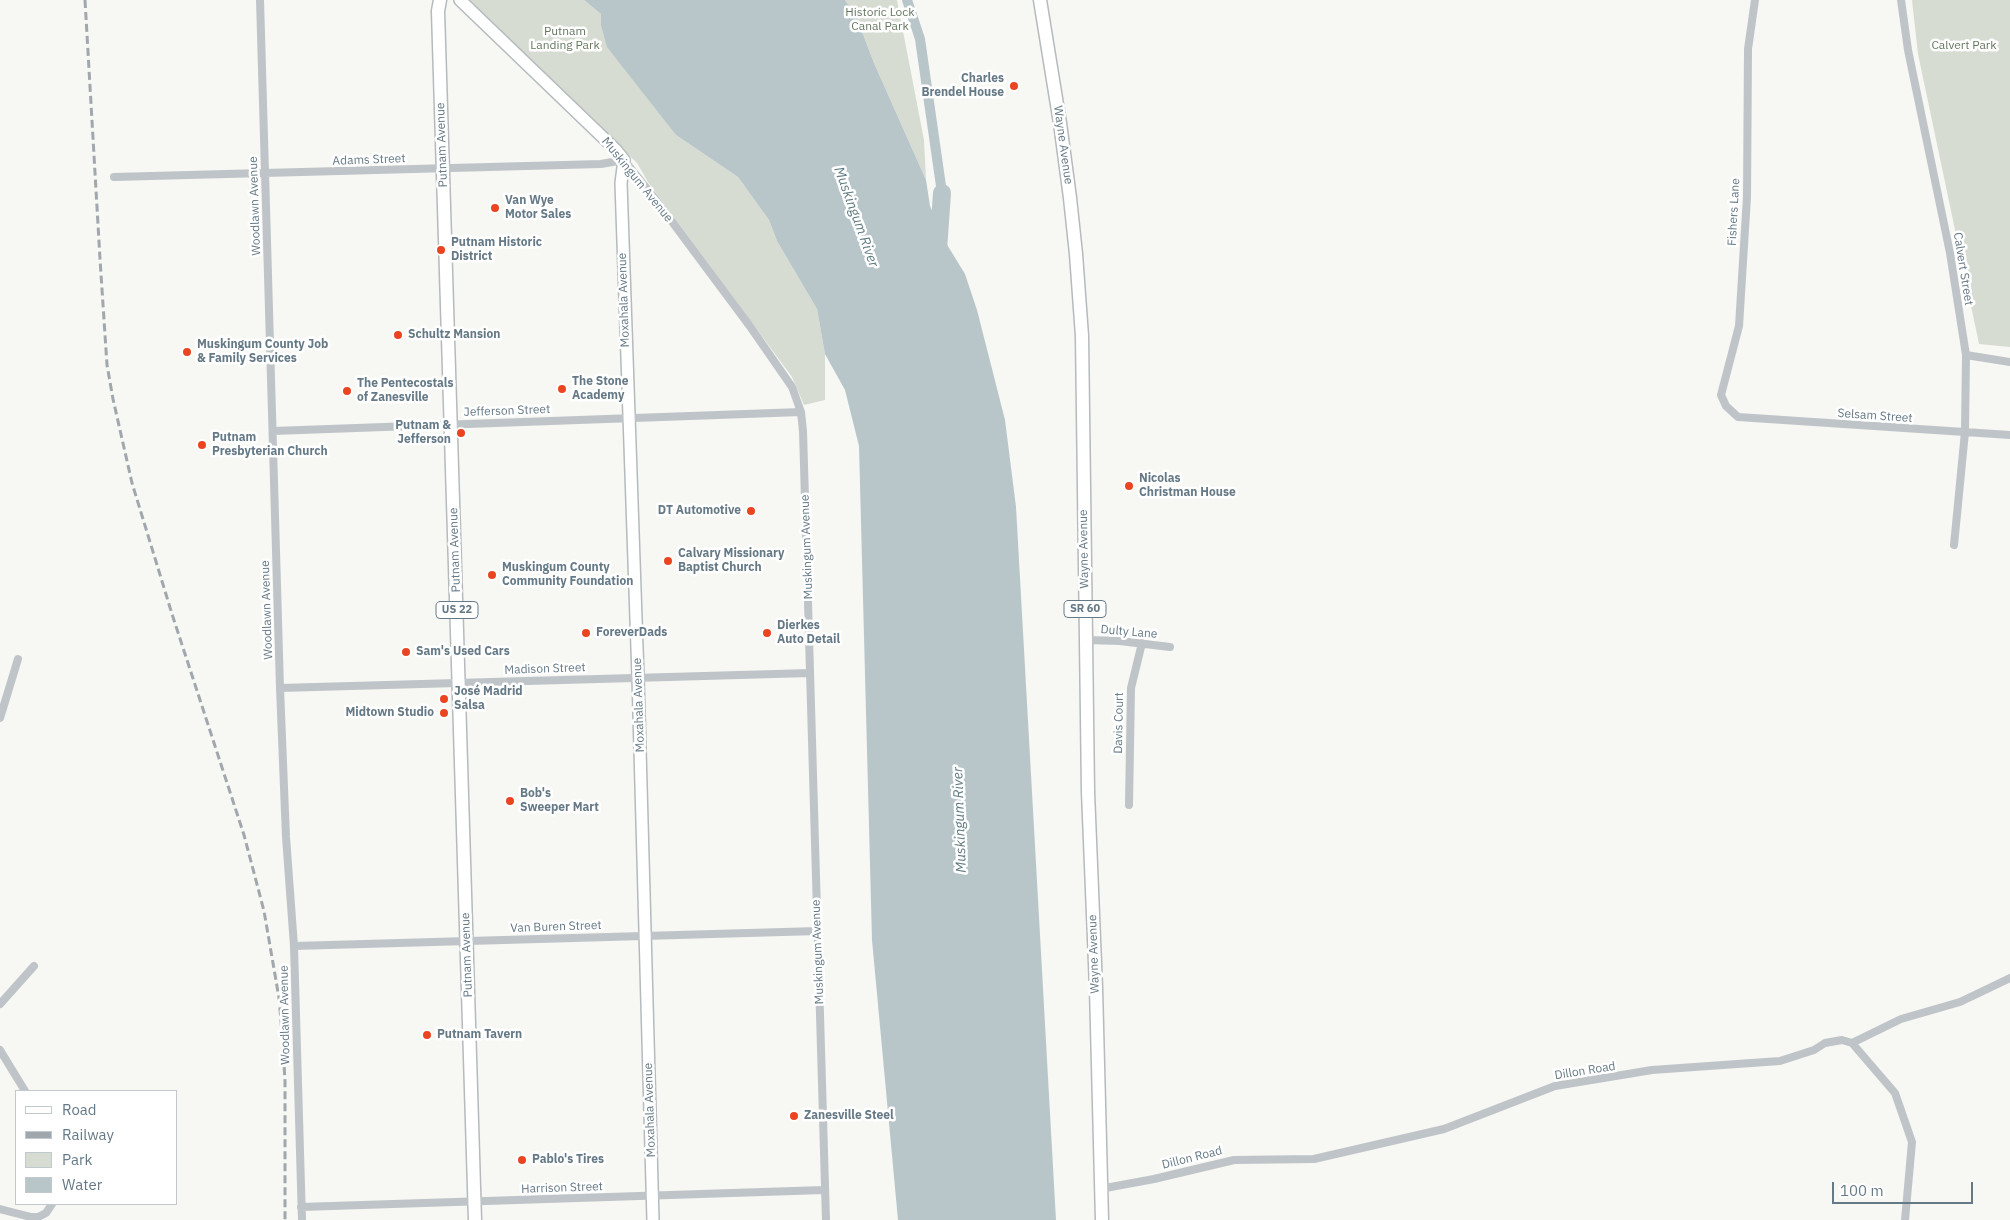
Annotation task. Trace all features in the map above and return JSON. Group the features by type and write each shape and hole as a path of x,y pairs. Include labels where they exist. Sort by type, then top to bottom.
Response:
{"main road":[{"name":"Putnam Avenue","path":"440,0 438,11 475,1220"},
{"name":"Wayne Avenue","path":"1040,0 1060,123 1076,254 1082,360 1088,792 1096,988 1102,1220"}],"street":[{"name":"Woodlawn Avenue","path":"260,0 280,688 286,837 294,946 302,1220"},
{"name":"Muskingum Avenue","path":"460,0 616,150 653,196 749,325 792,386 801,412 826,1220"},
{"name":"Fishers Lane","path":"1738,417 1726,406 1721,394 1739,326 1747,197 1748,48 1755,0"},
{"name":"Calvert Street","path":"1901,0 1908,50 1950,253 1966,355 1965,432 1954,545"},
{"name":"Adams Street","path":"114,177 601,164 624,160"},
{"name":"Moxahala Avenue","path":"624,160 621,183 638,677 653,1220"},
{"path":"1966,355 2010,362"},
{"name":"Jefferson Street","path":"273,431 801,412"},
{"name":"Selsam Street","path":"1738,417 2010,435"},
{"name":"Dulty Lane","path":"1086,640 1142,643 1170,647"},
{"name":"Davis Court","path":"1130,805 1131,688 1142,643"},
{"path":"0,718 18,659"},
{"name":"Madison Street","path":"280,688 810,672"},
{"name":"Van Buren Street","path":"294,946 818,931"},
{"path":"0,1004 34,966"},
{"name":"Dillon Road","path":"1100,1189 1154,1179 1234,1160 1314,1159 1444,1129 1555,1086 1652,1070 1780,1061 1814,1050 1825,1043 1842,1040 1852,1043 1901,1019 1960,1002 2010,978"},
{"path":"1852,1043 1895,1093 1912,1142 1905,1220"},
{"path":"0,1050 24,1090"},
{"name":"Harrison Street","path":"301,1207 824,1190"},
{"path":"0,1209 38,1217 46,1212 51,1205"}],"green space":[{"name":"Putnam Landing Park","path":"470,0 584,0 601,14 601,25 676,135 738,177 769,220 777,241 817,309 825,354 825,400 804,405 792,377 648,182 637,163"},
{"name":"Historic Lock Canal Park","path":"845,0 897,0 924,140 926,180 874,63 856,16"},
{"name":"Calvert Park","path":"1912,0 2010,0 2010,347 1979,344 1918,54"}],"water":[{"path":"584,0 845,0 856,16 874,63 926,180 930,206 946,243 965,274 977,310 1005,420 1016,507 1056,1220 898,1220 872,940 859,446 845,390 825,354 817,309 777,241 769,220 738,177 676,135 607,47 601,25 601,14"}],"waterway":[{"path":"907,0 920,39 942,193"},
{"name":"Muskingum River","path":"938,250 942,193"}],"railway":[{"path":"85,0 107,365 132,483 172,614 244,835 264,911 279,998 282,1032 285,1081 285,1220"}],"place":[{"name":"Charles Brendel House","path":"1014,86"},
{"name":"Van Wye Motor Sales","path":"495,208"},
{"name":"Putnam Historic District","path":"441,250"},
{"name":"Schultz Mansion","path":"398,335"},
{"name":"Muskingum County Job & Family Services","path":"187,352"},
{"name":"The Stone Academy","path":"562,389"},
{"name":"The Pentecostals of Zanesville","path":"347,391"},
{"name":"Putnam & Jefferson","path":"461,433"},
{"name":"Putnam Presbyterian Church","path":"202,445"},
{"name":"Nicolas Christman House","path":"1129,486"},
{"name":"DT Automotive","path":"751,511"},
{"name":"Calvary Missionary Baptist Church","path":"668,561"},
{"name":"Muskingum County Community Foundation","path":"492,575"},
{"name":"ForeverDads","path":"586,633"},
{"name":"Dierkes Auto Detail","path":"767,633"},
{"name":"Sam's Used Cars","path":"406,652"},
{"name":"José Madrid Salsa","path":"444,699"},
{"name":"Midtown Studio","path":"444,713"},
{"name":"Bob's Sweeper Mart","path":"510,801"},
{"name":"Putnam Tavern","path":"427,1035"},
{"name":"Zanesville Steel","path":"794,1116"},
{"name":"Pablo's Tires","path":"522,1160"}]}
